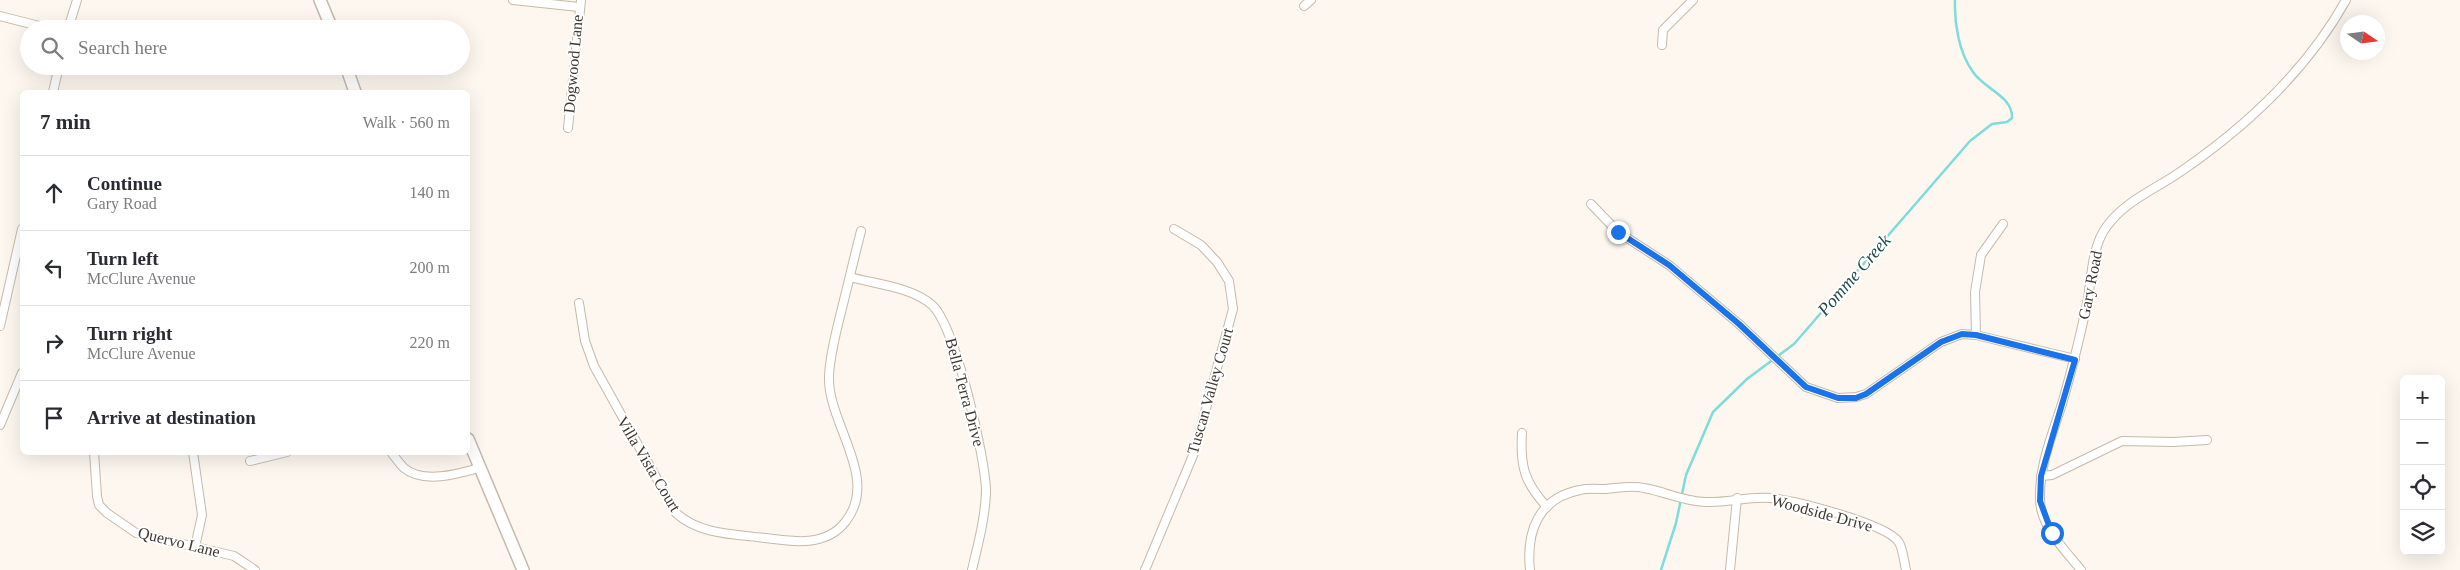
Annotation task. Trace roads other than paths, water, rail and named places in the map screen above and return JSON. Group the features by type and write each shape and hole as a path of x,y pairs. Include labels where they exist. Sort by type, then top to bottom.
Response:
{"main road":[{"path":"320,0 328,20"},
{"path":"349,75 355,90"},
{"path":"470,444 523,570"}],"street":[{"path":"71,20 77,0"},
{"path":"512,0 580,4"},
{"path":"1304,6 1311,0"},
{"path":"1662,46 1663,30 1693,0"},
{"name":"Gary Road","path":"2080,570 2052,533 2044,516 2040,501 2041,476 2075,360 2097,247 2106,227 2133,202 2183,171 2252,116 2295,73 2336,18 2346,0"},
{"name":"Dogwood Lane","path":"568,128 580,4"},
{"path":"0,16 20,21"},
{"path":"53,90 57,75"},
{"path":"1591,204 1618,232 1669,265 1732,318 1806,387 1838,398 1856,398 1866,394 1941,342 1962,334 1976,335 2075,360"},
{"path":"1976,335 1975,292 1982,255 2003,224"},
{"name":"Tuscan Valley Court","path":"1145,570 1194,452 1232,309 1228,281 1217,262 1200,245 1174,229"},
{"name":"Villa Vista Court","path":"579,303 585,341 594,366 676,513 694,526 704,530 786,541 807,541 827,536 843,525 850,517 857,495 855,473 832,401 829,377 833,348 860,231"},
{"path":"0,326 20,238"},
{"name":"Bella Terra Drive","path":"850,278 921,297 937,309 948,328 978,435 985,472 985,507 972,570"},
{"path":"0,425 20,378"},
{"path":"1522,433 1522,464 1525,477 1532,491 1547,507"},
{"path":"2041,476 2052,475 2122,441 2173,442 2207,440"},
{"name":"Quervo Lane","path":"94,455 97,496 106,514 136,533 234,556 255,570"},
{"path":"193,455 202,515 195,547"},
{"path":"250,461 275,455"},
{"path":"394,455 403,467 422,475 451,476 479,468"},
{"name":"Woodside Drive","path":"1530,570 1528,552 1530,536 1537,519 1547,507 1564,495 1580,490 1643,487 1679,499 1708,502 1737,498 1771,498 1852,517 1877,526 1898,541 1906,570"},
{"path":"1730,570 1737,498"}],"waterway":[{"name":"Pomme Creek","path":"1661,570 1676,523 1686,475 1713,412 1747,379 1794,344 1970,141 1992,124 2007,122 2012,118 2008,104 1978,78 1964,56 1958,37 1955,0"}]}
